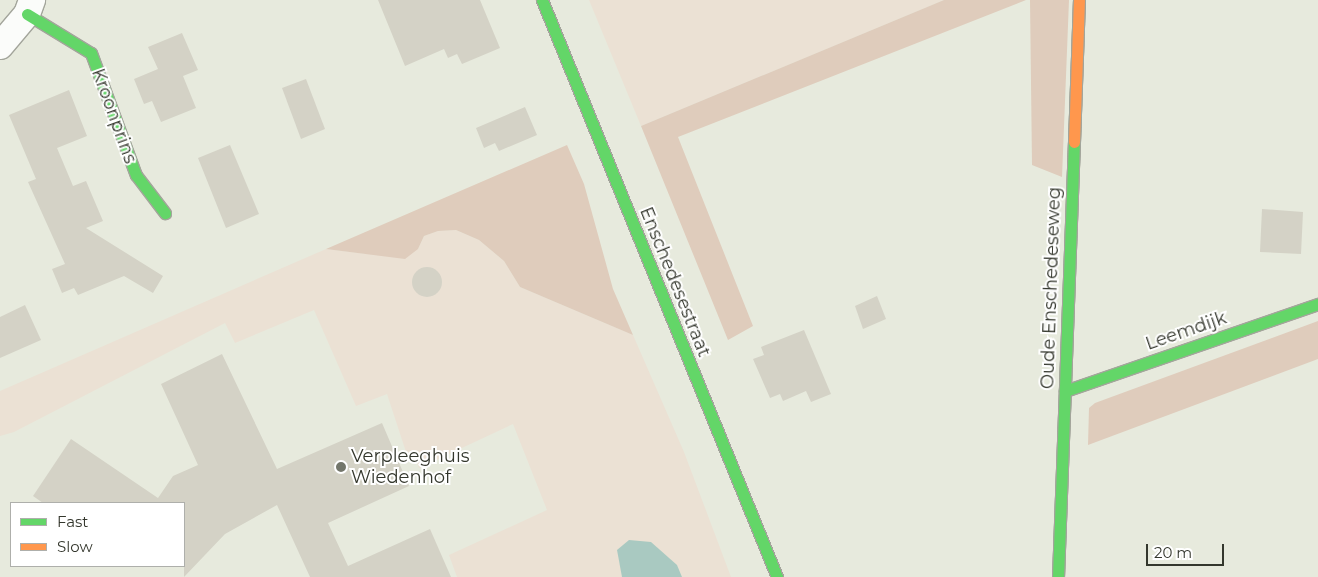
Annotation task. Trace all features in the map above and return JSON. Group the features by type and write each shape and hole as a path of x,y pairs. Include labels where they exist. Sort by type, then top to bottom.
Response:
{"street":[{"name":"Enschedesestraat","path":"542,0 777,577"},
{"name":"Oude Enschedeseweg","path":"1058,577 1079,0"},
{"name":"Kroonprins","path":"0,46 30,7 91,53 136,175 165,213"},
{"name":"Leemdijk","path":"1065,391 1318,304"}],"shaded area":[{"path":"589,0 944,0 641,126"},
{"path":"944,0 1026,0 678,137 753,326 728,340 641,126"},
{"path":"1030,0 1069,0 1062,177 1032,165"},
{"path":"567,145 584,184 613,289 633,335 520,287 504,261 479,240 456,230 438,231 424,236 418,249 405,259 326,249"},
{"path":"456,230 479,240 504,261 520,287 633,335 684,452 731,577 682,577 677,565 621,567 622,577 457,577 449,555 547,510 513,424 419,468 414,455 408,458 387,394 356,406 314,310 235,343 225,323 14,432 0,436 0,391 326,249 367,254 418,249 424,236 438,231"},
{"path":"1318,321 1318,359 1088,445 1089,408 1095,403"}],"water":[{"path":"629,540 651,542 677,565 682,577 622,577 617,550"}],"building":[{"path":"378,0 480,0 500,48 462,64 457,54 448,58 444,49 405,66"},
{"path":"182,33 198,70 183,76 196,108 161,122 152,101 144,104 134,79 158,69 148,47"},
{"path":"306,79 325,129 301,139 282,88"},
{"path":"69,90 87,136 57,148 73,186 86,181 103,221 86,228 163,276 153,293 124,276 78,295 74,288 62,293 52,269 65,264 28,182 36,179 9,115"},
{"path":"525,107 537,135 499,151 495,143 484,148 476,128"},
{"path":"230,145 259,214 226,228 198,158"},
{"path":"1262,209 1303,212 1301,254 1260,252"},
{"path":"427,267 438,271 442,282 438,293 427,297 416,293 412,282 416,271"},
{"path":"877,296 886,319 863,329 855,306"},
{"path":"25,305 41,340 0,358 0,317"},
{"path":"804,330 831,394 811,402 806,391 783,401 780,394 770,398 753,359 764,355 761,347"},
{"name":"Verpleeghuis Wiedenhof","path":"222,354 277,469 382,423 409,486 328,523 348,566 430,529 451,577 310,577 277,505 225,534 184,577 185,502 42,502 33,496 71,439 158,498 173,476 198,465 161,384"}],"traffic: fast":[{"path":"542,0 777,577"},
{"path":"27,14 91,53 136,175 165,213"},
{"path":"1058,577 1074,142"},
{"path":"1065,391 1318,304"}],"traffic: slow":[{"path":"1074,142 1079,0"}],"place":[{"name":"Verpleeghuis Wiedenhof","path":"341,467"}]}
